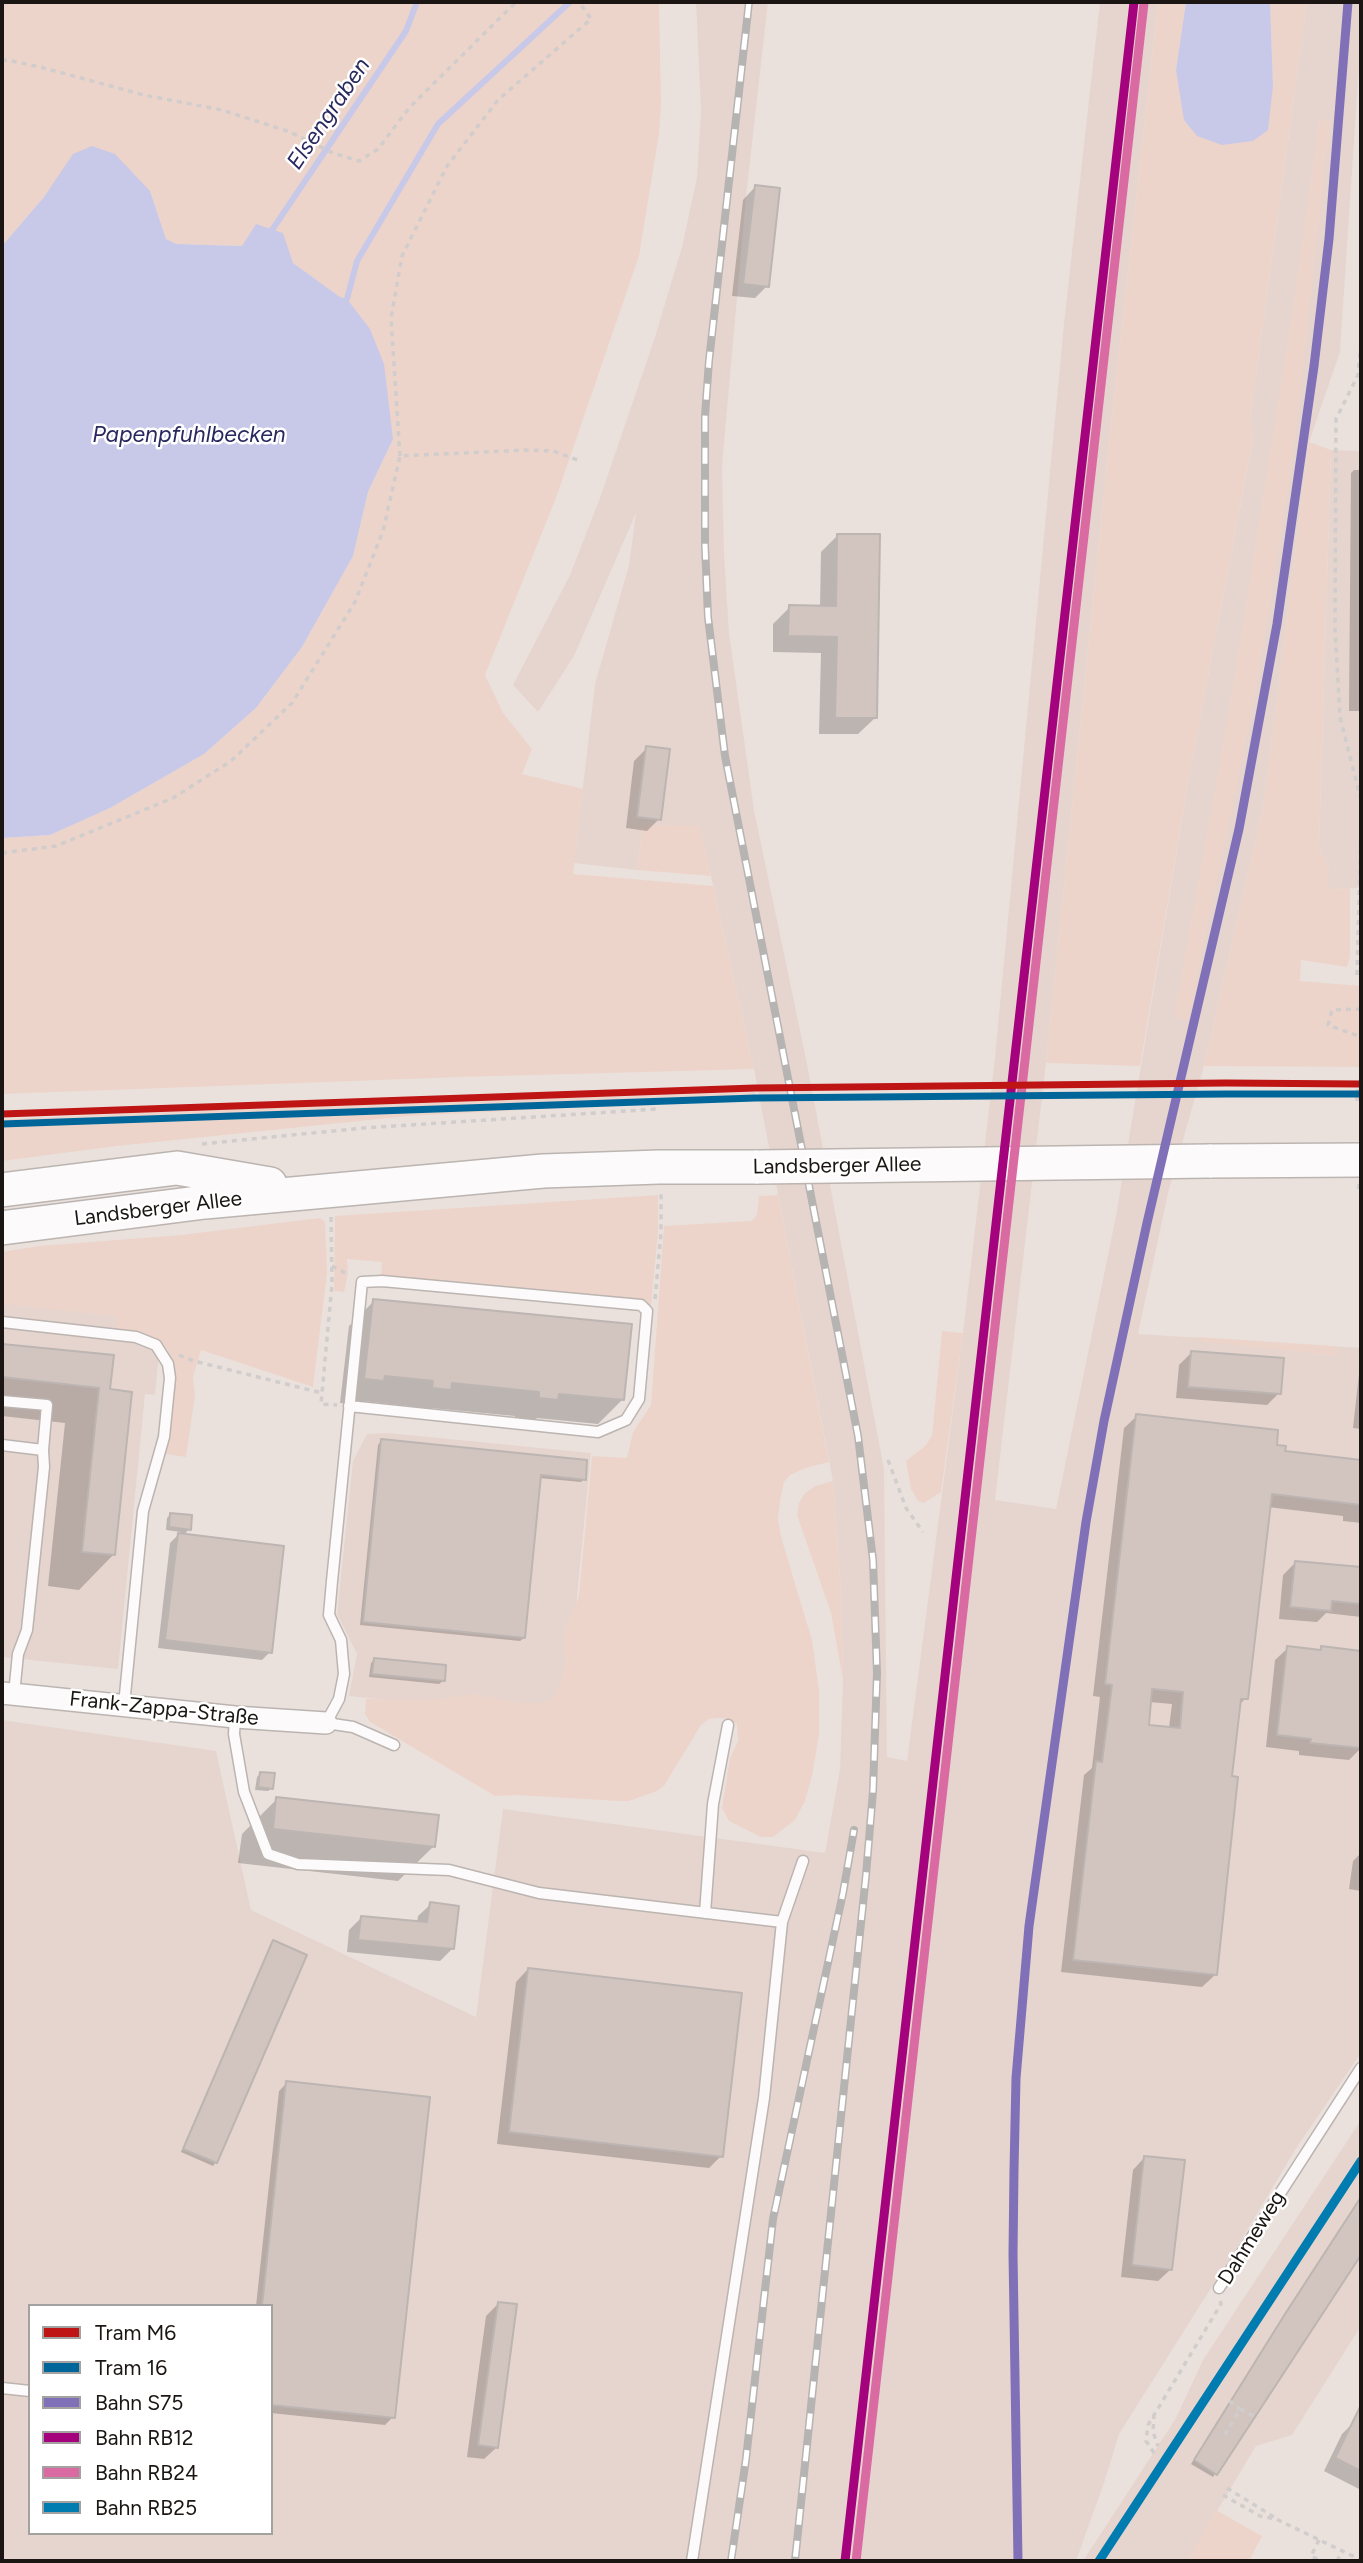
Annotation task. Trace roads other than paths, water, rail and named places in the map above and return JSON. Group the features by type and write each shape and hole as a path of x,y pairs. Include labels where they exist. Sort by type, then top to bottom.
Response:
{"main road":[{"name":"Landsberger Allee","path":"2,1228 322,1204 543,1171 659,1167 1209,1161 1360,1173"},
{"name":"Landsberger Allee","path":"2,1190 177,1168 322,1204"}],"street":[{"name":"Frank-Zappa-Straße","path":"8,1694 235,1717 326,1723"}],"lane":[{"path":"349,1406 598,1432 626,1420 633,1413 639,1399 647,1311 640,1306 627,1304 382,1280 362,1282 349,1406 329,1615 341,1640 344,1674 339,1699 326,1723 353,1727 394,1745"},
{"path":"2,1322 136,1337 156,1345 168,1364 170,1378 164,1437 143,1511 124,1705"},
{"path":"2,1401 47,1405 44,1467 27,1630 8,1694"},
{"path":"2,1445 43,1450"},
{"path":"235,1717 234,1734 244,1792 268,1854 298,1864 449,1870 539,1893 782,1922"},
{"path":"705,1913 713,1804 728,1725"},
{"path":"692,2561 764,2098 782,1922 803,1861"},
{"name":"Dahmeweg","path":"1219,2288 1361,2068"},
{"path":"2,2388 28,2391"}],"water":[{"path":"1186,2 1270,2 1273,86 1268,130 1253,141 1222,145 1197,136 1184,120 1176,70"},
{"name":"Papenpfuhlbecken","path":"92,146 115,154 150,191 166,239 176,244 242,246 256,224 283,233 293,263 340,297 347,299 370,329 384,364 393,439 368,492 353,556 302,647 256,708 204,754 110,808 50,835 2,838 2,246 44,197 73,154"}],"waterway":[{"name":"Elsengraben","path":"268,236 406,31 417,2"},
{"path":"347,299 357,261 438,124 570,2"}],"railway":[{"path":"749,2 705,416 708,617 725,756 858,1436 873,1560 877,1673 873,1791 866,1875 795,2561"},
{"path":"731,2561 746,2459 773,2219 854,1830"}],"tram line":[{"name":"M6","path":"2,1114 755,1088 1361,1084"},
{"name":"16","path":"2,1124 755,1098 1361,1094"}],"rail line":[{"name":"RB12","path":"845,2561 1134,2"},
{"name":"S75","path":"1018,2561 1014,2170 1016,2078 1029,1926 1086,1522 1104,1421 1239,829 1277,624 1314,366 1329,239 1348,2"},
{"name":"RB24","path":"856,2561 1144,3"},
{"name":"RB25","path":"1099,2561 1361,2161"}]}
